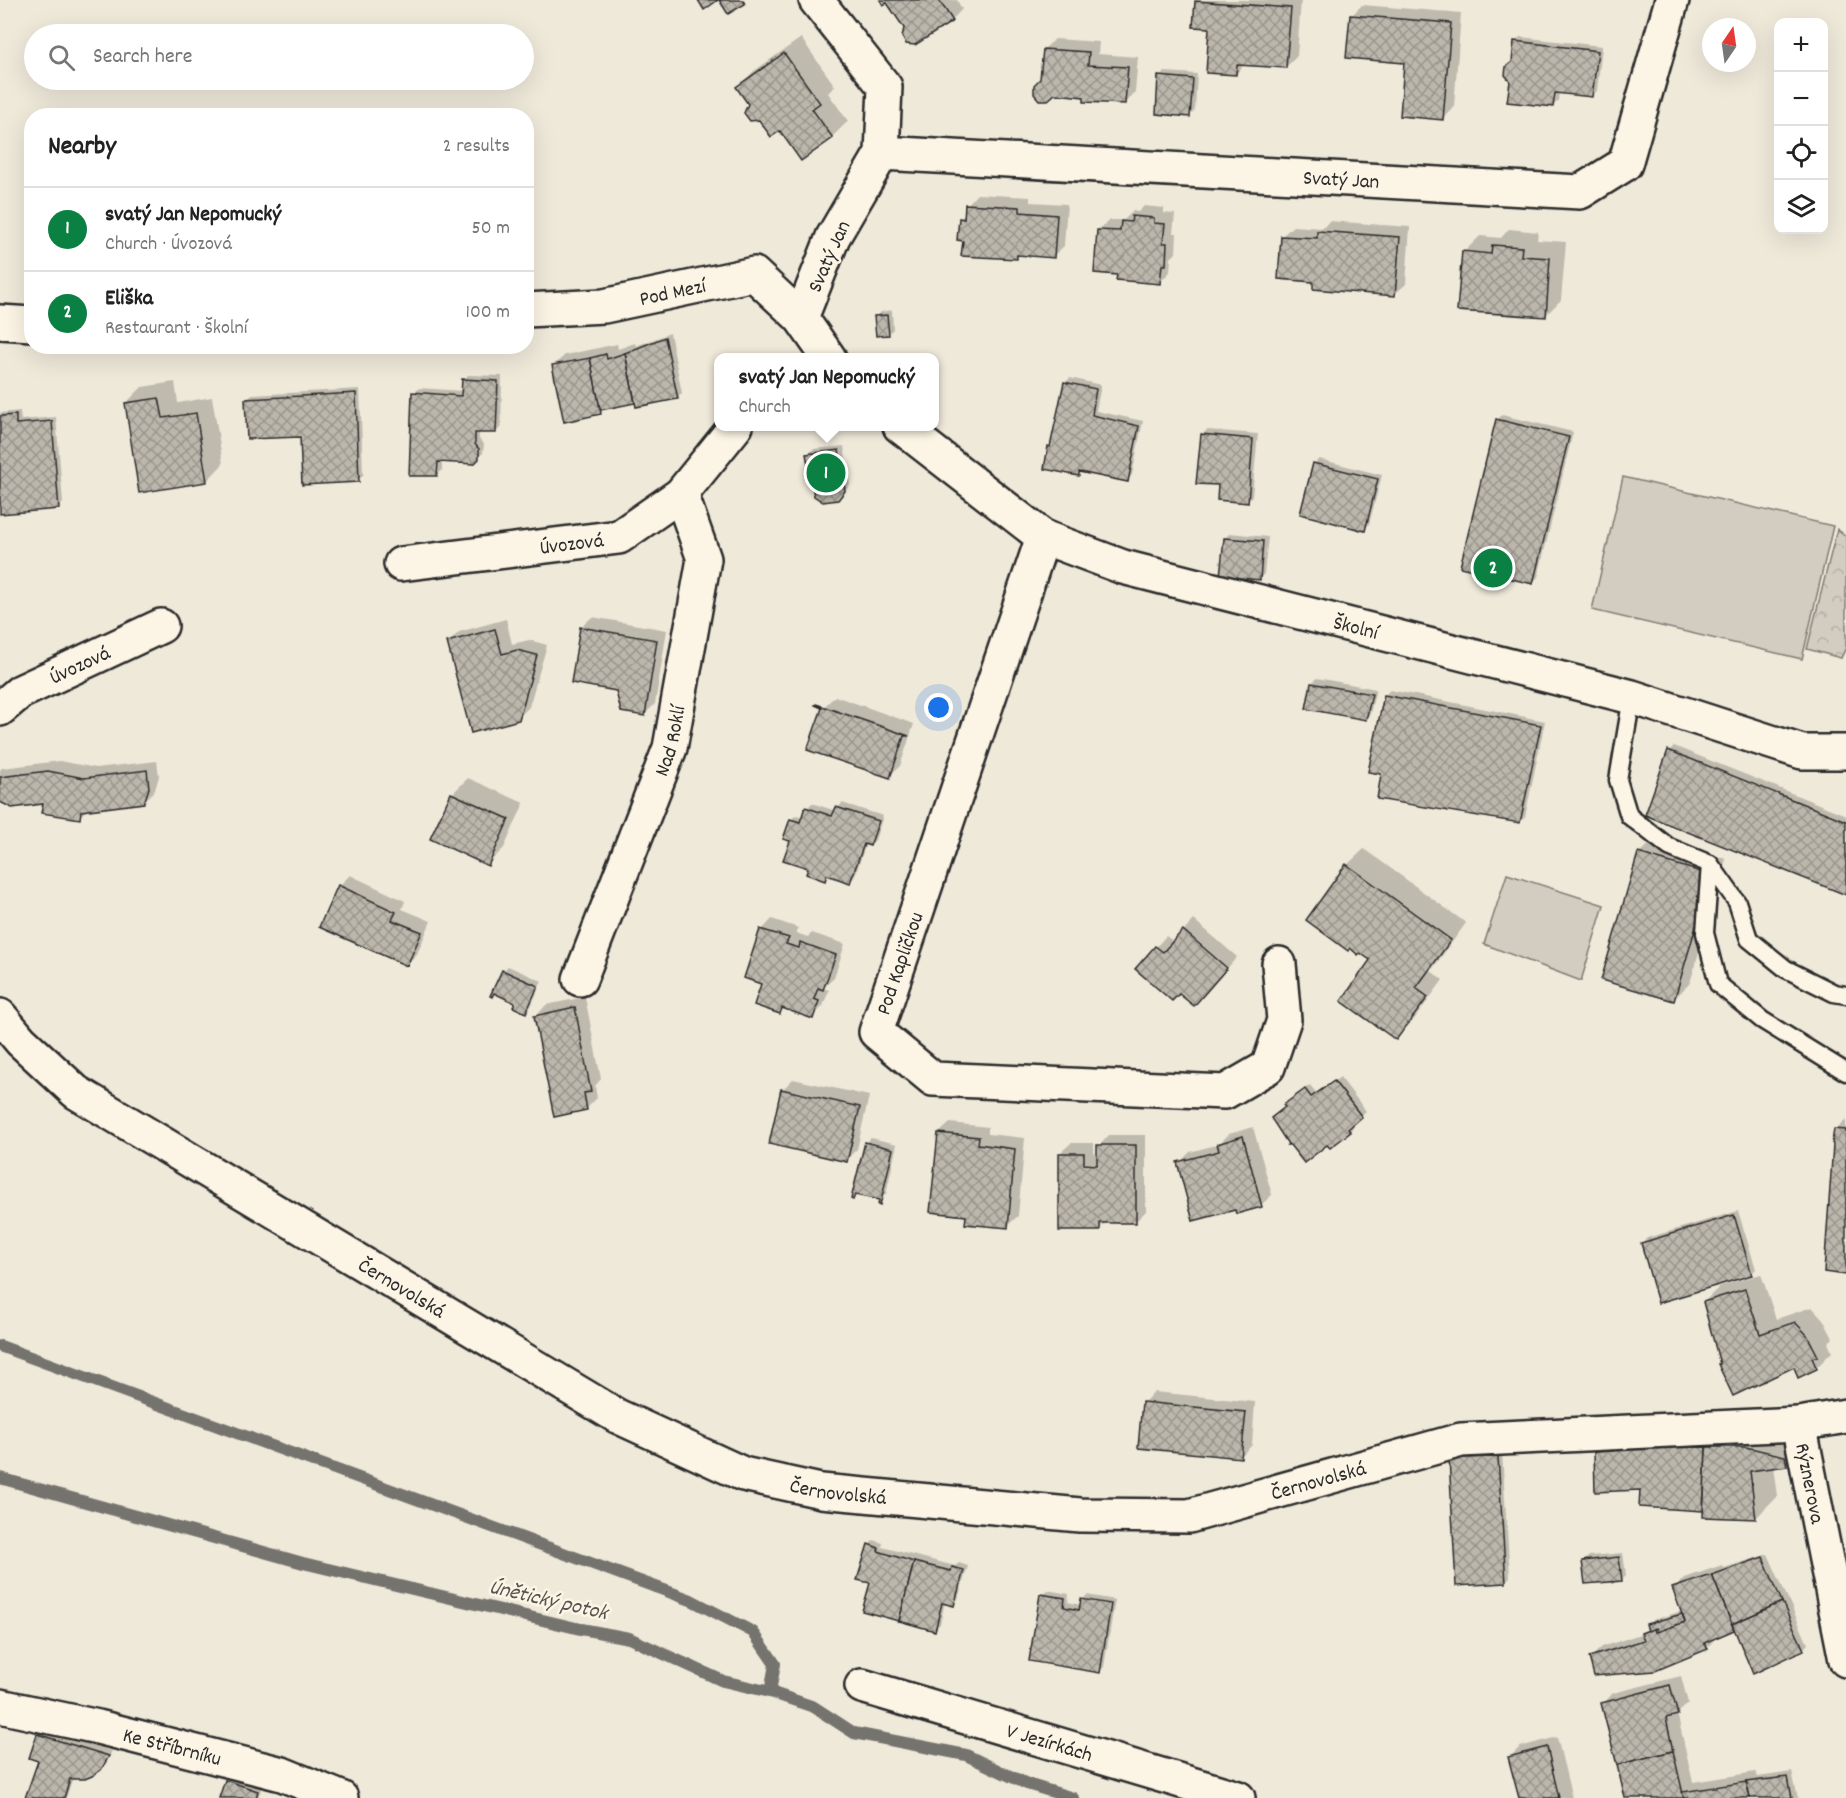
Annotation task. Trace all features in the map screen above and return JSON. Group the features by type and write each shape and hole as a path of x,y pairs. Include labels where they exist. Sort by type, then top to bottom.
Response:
{"street":[{"name":"Svatý Jan","path":"816,0 885,87 882,153 832,237 801,318 826,353"},
{"name":"Svatý Jan","path":"882,153 1580,192 1625,164 1671,0"},
{"name":"Pod Mezí","path":"534,310 604,306 754,274 801,318"},
{"path":"0,322 24,324"},
{"name":"Úvozová","path":"401,564 619,537 681,494 732,431"},
{"name":"Školní","path":"906,431 1043,537 1123,567 1632,697 1802,752 1846,752"},
{"name":"Nad Roklí","path":"580,980 670,748 704,559 681,494"},
{"name":"Pod Kapličkou","path":"1043,537 876,1032 933,1079 1225,1092 1268,1067 1284,1020 1279,964"},
{"name":"Úvozová","path":"0,709 20,692 161,627"},
{"name":"Černovolská","path":"0,1016 21,1041 76,1092 617,1416 742,1474 833,1492 1080,1515 1189,1516 1461,1440 1799,1424"},
{"name":"Rýznerova","path":"1846,1416 1799,1424 1841,1603 1846,1660"},
{"name":"V Jezírkách","path":"862,1686 1238,1798"},
{"name":"Ke Stříbrníku","path":"0,1706 98,1727 282,1774 341,1798"}],"lane":[{"path":"1632,697 1618,780 1629,816 1669,847 1710,864 1737,902 1749,939 1786,969 1834,993 1846,995"},
{"path":"1710,864 1705,933 1718,984 1762,1020 1846,1072"}],"green space":[{"path":"1623,477 1833,526 1802,659 1592,610"},
{"path":"1837,529 1846,536 1846,647 1841,658 1807,649"},
{"path":"1507,874 1604,905 1581,981 1484,944"}],"building":[{"path":"698,0 718,0 704,10"},
{"path":"719,0 743,0 745,4 728,14"},
{"path":"880,0 939,0 953,21 915,45 906,44 902,37 904,28 887,3 883,5"},
{"path":"1195,1 1291,8 1286,68 1237,65 1236,75 1206,73 1209,28 1193,27"},
{"path":"1350,15 1451,23 1443,120 1400,116 1404,63 1346,58"},
{"path":"1514,41 1598,51 1592,97 1555,93 1553,107 1507,102 1510,81 1505,75 1506,67 1512,62"},
{"path":"1043,49 1089,52 1088,65 1128,67 1125,104 1084,102 1084,97 1055,94 1048,100 1039,100 1034,94 1034,85 1040,79"},
{"path":"784,53 820,103 812,109 833,138 801,161 780,131 771,137 759,120 750,121 744,113 748,104 736,87"},
{"path":"1158,76 1193,79 1190,117 1156,114"},
{"path":"965,204 1020,207 1020,212 1057,215 1054,258 1017,255 1017,259 961,256 963,241 957,240 959,218 964,219"},
{"path":"1132,216 1154,218 1154,223 1165,224 1163,243 1167,243 1166,265 1162,265 1160,284 1116,280 1117,275 1094,273 1097,230 1120,231 1121,221 1131,222"},
{"path":"1317,231 1400,237 1395,296 1313,289 1313,282 1278,279 1281,236 1317,238"},
{"path":"1492,245 1522,247 1521,256 1550,258 1546,317 1457,311 1462,251 1491,254"},
{"path":"887,315 889,335 876,336 874,316"},
{"path":"665,337 678,399 636,407 625,353"},
{"path":"625,353 635,403 600,410 590,358 606,354 607,359"},
{"path":"590,358 601,414 564,422 552,365"},
{"path":"462,379 498,381 496,433 475,433 479,459 474,464 438,462 437,476 409,476 412,392 461,396"},
{"path":"1064,382 1096,389 1092,415 1139,426 1128,482 1079,472 1079,476 1044,469"},
{"path":"356,393 359,482 302,485 300,437 247,439 245,399"},
{"path":"159,398 163,418 196,413 207,482 139,493 125,403"},
{"path":"16,415 16,424 52,421 59,509 0,514 0,416"},
{"path":"1496,419 1569,437 1533,584 1460,567"},
{"path":"1201,434 1253,439 1248,503 1217,500 1218,485 1196,484"},
{"path":"839,450 845,491 838,500 823,502 814,496 806,454"},
{"path":"1313,463 1378,479 1365,531 1300,514"},
{"path":"1224,538 1263,541 1260,580 1220,576"},
{"path":"580,627 657,640 645,716 621,712 616,691 571,683"},
{"path":"495,629 502,654 517,650 537,655 519,720 471,733 447,642"},
{"path":"1311,683 1372,694 1366,720 1306,709"},
{"path":"1384,695 1541,725 1520,823 1377,799 1381,774 1368,772"},
{"path":"816,704 909,736 904,736 890,778 807,750 822,708"},
{"path":"1668,750 1846,821 1846,895 1645,815"},
{"path":"147,770 149,788 144,803 81,811 80,819 41,813 43,804 12,808 0,802 0,777 48,771 84,778"},
{"path":"451,793 509,819 488,866 430,839"},
{"path":"805,807 832,816 836,807 879,821 870,846 864,844 850,883 827,875 825,881 806,874 808,868 783,860 790,841 783,839 790,819 800,822"},
{"path":"1638,853 1711,875 1674,1001 1601,980"},
{"path":"1346,864 1451,940 1416,988 1428,997 1396,1040 1341,1001 1370,960 1360,953 1358,955 1350,948 1348,951 1306,920"},
{"path":"338,885 396,912 392,920 422,932 407,966 319,927"},
{"path":"760,929 789,938 786,944 799,948 800,942 836,955 823,990 818,988 814,999 819,1001 813,1019 782,1008 780,1014 754,1005 761,984 744,978"},
{"path":"1183,930 1227,968 1194,1006 1179,994 1172,1001 1135,969 1155,946 1163,952"},
{"path":"502,970 538,986 526,1013 513,1007 515,1003 494,993 492,997 490,996"},
{"path":"575,1007 591,1092 584,1093 587,1110 554,1117 534,1016"},
{"path":"1334,1081 1362,1117 1348,1129 1351,1132 1330,1148 1327,1145 1304,1163 1290,1145 1287,1145 1271,1118 1285,1107 1283,1105 1305,1089 1311,1097"},
{"path":"781,1089 860,1107 847,1162 769,1144"},
{"path":"1834,1129 1846,1130 1846,1275 1824,1272"},
{"path":"938,1133 979,1137 978,1144 1015,1149 1008,1228 965,1224 966,1216 930,1212"},
{"path":"1243,1136 1262,1207 1236,1214 1235,1210 1193,1221 1177,1162 1219,1151 1217,1144"},
{"path":"865,1142 893,1149 880,1206 878,1205 879,1200 855,1195 853,1200 851,1199"},
{"path":"1097,1145 1136,1145 1136,1223 1100,1223 1100,1231 1059,1231 1059,1153 1084,1153 1084,1164 1097,1165"},
{"path":"1734,1215 1752,1275 1658,1303 1641,1243"},
{"path":"1745,1289 1760,1334 1795,1322 1807,1335 1818,1356 1812,1358 1817,1369 1798,1378 1794,1367 1733,1396 1718,1364 1720,1364 1703,1302"},
{"path":"1142,1402 1246,1412 1241,1458 1138,1448"},
{"path":"1706,1447 1746,1447 1785,1456 1787,1466 1750,1471 1756,1519 1703,1517"},
{"path":"1706,1447 1703,1511 1639,1507 1640,1490 1595,1492 1594,1452 1613,1451 1613,1448"},
{"path":"1498,1457 1506,1583 1456,1586 1449,1458"},
{"path":"868,1544 879,1548 878,1551 914,1562 899,1621 862,1611 870,1583 857,1580"},
{"path":"1619,1557 1622,1581 1585,1584 1582,1561"},
{"path":"1763,1557 1782,1602 1732,1624 1712,1575"},
{"path":"914,1562 951,1571 952,1567 964,1570 954,1606 942,1603 935,1631 899,1621"},
{"path":"1712,1575 1734,1630 1704,1643 1708,1649 1655,1671 1594,1676 1589,1657 1644,1640 1641,1633 1654,1628 1655,1632 1685,1622 1672,1588"},
{"path":"1040,1594 1065,1598 1064,1607 1079,1610 1081,1599 1111,1604 1100,1673 1029,1661"},
{"path":"1782,1602 1804,1650 1753,1674 1732,1624"},
{"path":"1682,1614 1685,1622 1657,1632 1656,1628 1648,1631 1646,1624"},
{"path":"1670,1685 1678,1715 1666,1718 1673,1751 1617,1765 1601,1703"},
{"path":"37,1734 109,1756 101,1770 92,1776 85,1779 70,1779 64,1798 25,1798 38,1761 29,1758"},
{"path":"1547,1747 1559,1798 1519,1798 1508,1757"},
{"path":"1673,1751 1684,1798 1625,1798 1617,1765"},
{"path":"1788,1777 1792,1798 1750,1798 1746,1782"},
{"path":"225,1780 258,1791 256,1798 219,1798"},
{"path":"1746,1782 1750,1798 1684,1798 1682,1792"}],"waterway":[{"path":"0,1346 691,1600 753,1632 775,1664 770,1692"},
{"name":"Únětický potok","path":"0,1478 303,1563 576,1628 629,1638 723,1681 770,1692 814,1707 854,1733 966,1755 1027,1784 1073,1798"}],"place":[{"name":"svatý Jan Nepomucký","path":"826,473"},
{"name":"Eliška","path":"1493,568"}]}
